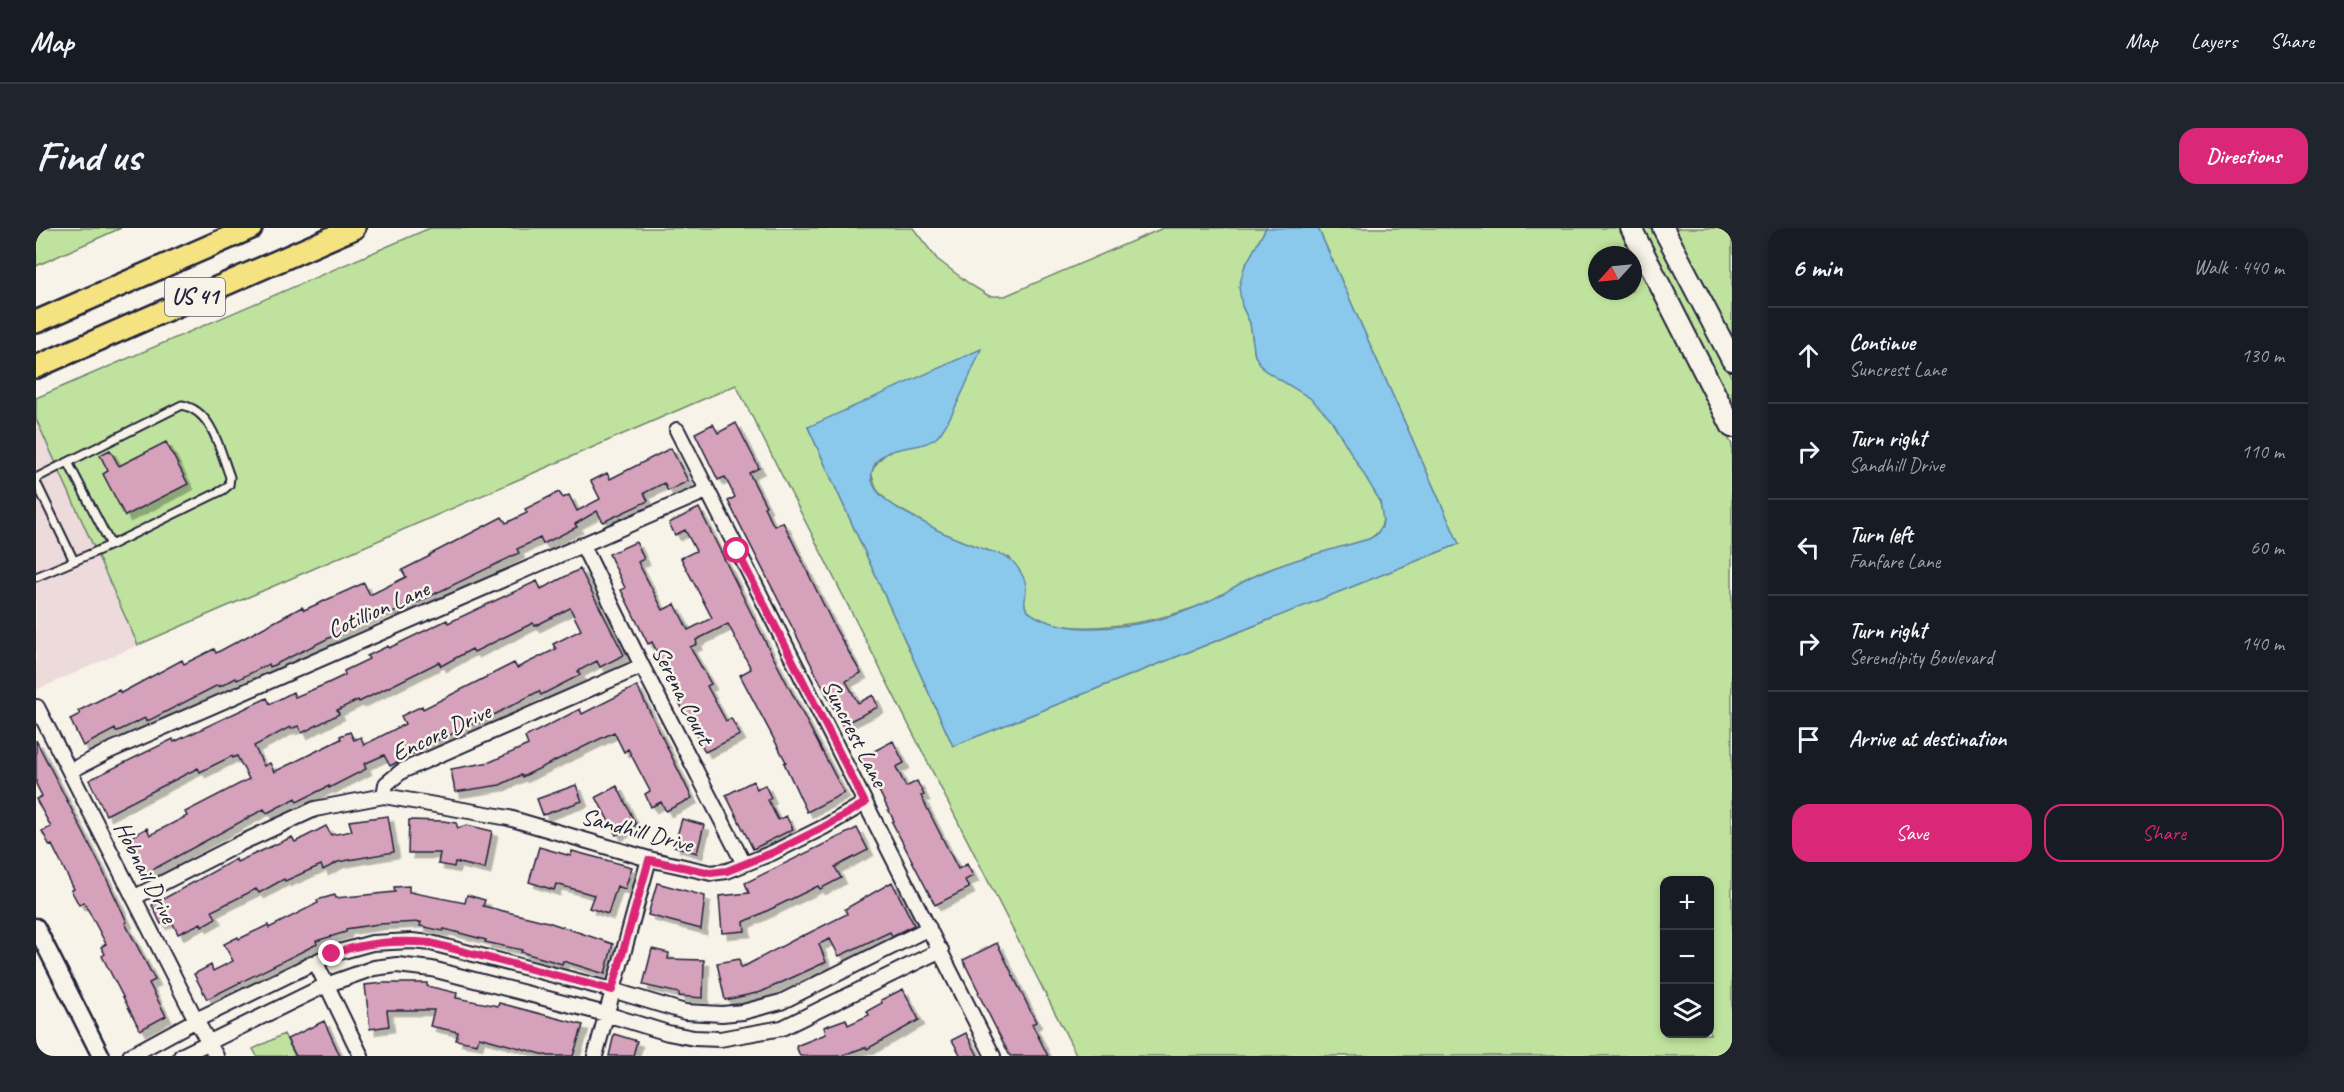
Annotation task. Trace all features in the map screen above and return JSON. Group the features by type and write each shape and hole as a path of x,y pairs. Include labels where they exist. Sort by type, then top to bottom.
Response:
{"main road":[{"name":"US 41","path":"36,322 251,228"},
{"name":"US 41","path":"36,367 354,228"},
{"path":"1631,228 1732,427"},
{"path":"1663,228 1732,360"}],"street":[{"name":"Suncrest Lane","path":"677,430 993,1056"},
{"name":"Cotillion Lane","path":"70,771 141,737 706,491"},
{"name":"Serena Court","path":"583,546 744,864"},
{"name":"Encore Drive","path":"135,897 241,843 315,809 384,796 386,784 402,771 642,666"},
{"name":"Hobnail Drive","path":"37,707 216,1056"},
{"name":"Sandhill Drive","path":"384,796 509,818 649,860 711,873 727,871 744,864 824,827 865,803"},
{"path":"595,1056 649,860"},
{"path":"36,927 101,1056"},
{"path":"130,1056 196,1020 316,963 353,947 372,943 412,941 431,943 480,954 685,1012 722,1014 742,1012 781,1002 929,927"},
{"path":"181,1056 326,985 374,968 416,966 606,1014 669,1034 720,1039 761,1033 801,1020 941,950"},
{"path":"316,963 361,1056"}],"lane":[{"path":"36,478 182,405 198,411 209,424 230,477 229,485 111,545 36,577"},
{"path":"68,462 111,545"},
{"path":"36,482 74,561"}],"shaded area":[{"path":"36,419 138,645 36,690"}],"green space":[{"path":"36,228 121,228 36,266"},
{"path":"430,228 913,228 937,259 971,285 989,296 1005,296 1163,228 1266,228 1244,268 1242,306 1250,323 1255,356 1314,401 1337,428 1379,500 1382,522 1378,532 1369,539 1270,569 1208,602 1168,616 1116,626 1065,626 1043,620 1027,610 1010,558 949,537 889,503 877,490 871,473 874,467 884,455 904,447 808,427 953,746 1459,544 1318,228 1621,228 1630,246 1588,246 1588,300 1642,300 1642,269 1732,445 1732,1056 1077,1056 736,385 138,645 36,419 36,398"},
{"path":"1640,228 1653,228 1732,378 1732,409"},
{"path":"1672,228 1732,228 1732,342"},
{"path":"284,1034 295,1056 257,1056 253,1049"}],"water":[{"path":"1266,228 1318,228 1459,544 953,746 808,427 981,349 961,396 942,432 928,442 882,456 876,462 872,472 872,481 876,490 884,498 904,512 938,531 1008,558 1024,580 1027,610 1037,617 1056,624 1100,628 1124,626 1170,616 1209,601 1271,569 1369,539 1376,535 1382,527 1380,501 1330,418 1310,398 1264,370 1255,356 1250,323 1242,306 1239,287 1244,268"}],"building":[{"path":"736,423 759,468 749,473 766,506 764,507 774,526 783,522 836,630 861,673 846,681 858,703 873,695 878,707 842,725 728,501 735,497 725,477 718,480 695,433 713,424 718,433"},
{"path":"166,442 188,484 125,516 103,474 108,471 100,455 110,450 119,466"},
{"path":"671,448 688,481 668,491 664,483 644,493 648,501 603,522 597,511 575,524 577,527 543,544 540,538 517,549 519,553 418,602 417,600 389,615 386,610 270,667 269,664 237,680 236,678 219,687 218,685 146,722 145,718 116,732 115,729 83,746 70,719 80,714 78,711 119,690 121,693 182,660 184,664 214,649 216,653 302,607 304,610 364,583 370,595 406,577 402,570 429,555 502,517 506,523 527,513 525,509 559,492 563,498 569,495 577,511 600,499 591,481 607,473 610,479"},
{"path":"699,508 844,793 807,812 784,763 786,762 740,675 751,669 728,624 696,640 697,644 690,647 711,684 707,686 726,721 731,718 740,735 705,752 668,681 671,679 652,642 648,644 621,590 625,588 609,554 636,542 644,559 638,562 663,610 675,604 688,630 712,618 681,558 696,551 685,530 675,535 669,523"},
{"path":"580,569 624,655 600,667 597,661 578,671 580,675 541,695 539,691 475,725 474,723 445,736 390,766 384,755 364,764 366,769 329,788 329,786 297,802 296,798 267,813 264,809 143,875 125,840 147,828 150,835 187,816 185,812 249,779 237,756 233,758 232,756 200,772 198,768 106,815 89,780 173,739 174,742 267,698 270,704 293,692 295,697 326,684 345,675 344,671 369,659 367,656 447,620 448,623 537,581 541,589","holes":["570,608 581,630 553,644 556,649 517,668 514,663 423,709 422,706 401,716 405,724 364,745 361,737 354,740 350,732 340,736 341,739 274,772 270,763 264,766 254,746 290,727 291,729 298,726 302,733 339,714 337,710 358,700 359,702 439,662 441,666 472,649 474,652"]},
{"path":"637,686 692,798 666,811 661,802 651,807 645,794 650,791 628,749 624,752 614,732 522,777 521,775 500,785 455,792 451,769 490,762 528,745 525,737 580,709 582,714"},
{"path":"36,740 101,867 127,922 125,923 155,980 149,983 166,1016 140,1030 102,956 105,954 101,947 106,944 84,902 79,905 71,890 74,889 52,845 50,846 42,831 51,827 36,799 42,796 36,784"},
{"path":"893,741 904,763 896,767 906,787 917,781 924,795 921,796 958,869 967,864 973,876 965,880 969,888 935,905 892,822 894,821 873,779 871,781 859,759"},
{"path":"753,781 757,789 765,785 771,798 768,800 778,820 786,816 793,829 753,849 726,795"},
{"path":"576,785 582,801 543,815 537,799"},
{"path":"617,786 636,825 616,835 596,797"},
{"path":"388,816 394,852 338,862 323,870 321,865 285,881 284,879 259,893 256,889 212,911 216,918 202,926 201,923 178,934 171,919 161,924 152,905 236,859 237,862 292,837 295,842 326,826 331,835 352,831 349,821"},
{"path":"682,819 704,825 697,853 674,846"},
{"path":"409,820 443,821 456,823 458,828 467,825 492,831 485,869 455,862 454,867 438,864 440,853 408,853"},
{"path":"857,828 868,850 835,867 841,878 820,889 818,886 744,922 745,931 722,933 719,896 749,893 745,883"},
{"path":"539,847 571,856 572,851 632,867 625,889 617,886 608,914 589,908 594,895 556,884 554,890 529,882"},
{"path":"892,882 914,925 892,936 890,932 839,956 830,939 819,944 826,962 761,992 725,1000 717,963 739,959 741,968 847,914 845,909"},
{"path":"657,883 705,896 701,929 648,915"},
{"path":"409,886 409,892 465,903 467,895 485,900 483,906 548,922 613,944 605,974 563,961 562,964 521,952 522,950 485,942 486,940 444,929 443,931 420,926 421,922 378,924 346,929 346,932 316,941 317,944 207,999 194,974 211,965 213,971 233,961 224,944 268,925 269,928 318,903 317,900 335,895 336,898 395,892 394,887"},
{"path":"997,943 1036,1022 1032,1024 1048,1056 1010,1056 963,960"},
{"path":"652,949 669,953 668,959 704,960 703,998 679,996 679,993 643,985"},
{"path":"427,983 427,986 457,993 456,998 498,1006 499,1003 583,1025 573,1056 549,1056 479,1037 477,1044 456,1040 458,1032 430,1026 434,1010 387,1010 389,1026 370,1029 365,985"},
{"path":"903,989 919,1020 867,1049 866,1047 840,1056 800,1056 796,1046 826,1034 824,1027 846,1019 848,1025 869,1015 867,1011 882,1003 881,1000"},
{"path":"324,1021 340,1056 296,1056 287,1039"},
{"path":"966,1033 978,1056 961,1056 952,1040"},
{"path":"614,1034 637,1041 633,1056 609,1056"}],"route":[{"path":"332,954 372,943 412,941 431,943 612,990 649,860 711,873 727,871 772,853 865,803 737,551"}]}
